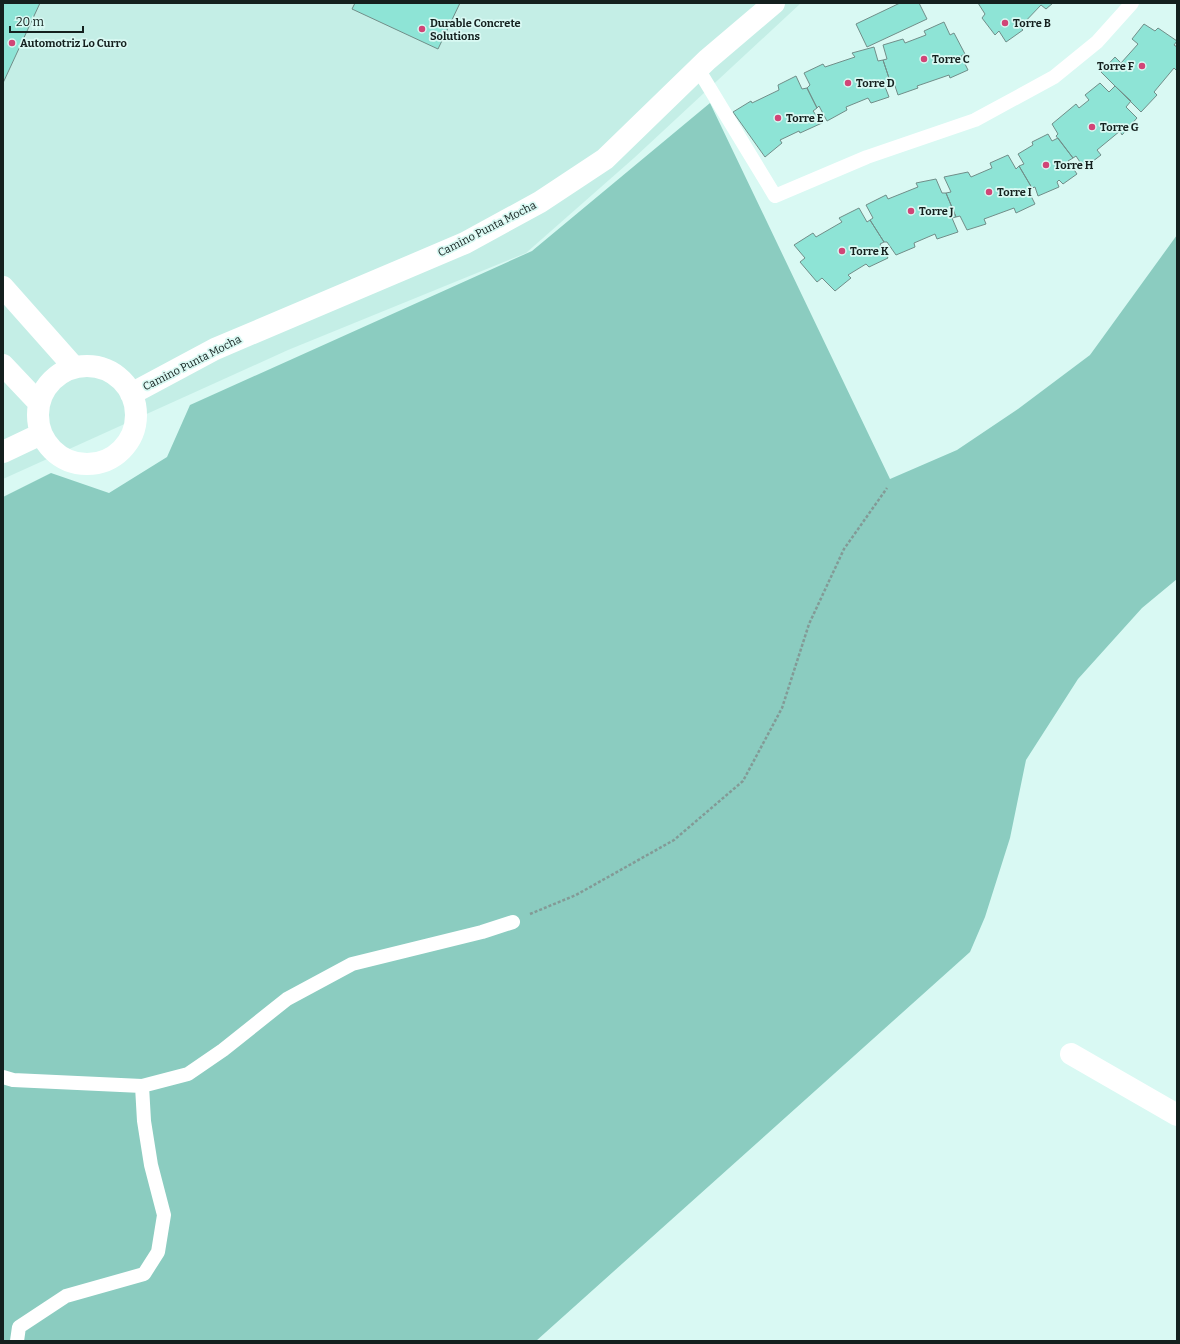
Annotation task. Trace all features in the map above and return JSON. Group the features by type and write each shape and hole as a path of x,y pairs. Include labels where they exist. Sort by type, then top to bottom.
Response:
{"street":[{"name":"Camino Punta Mocha","path":"131,394 215,349 465,243 540,202 605,159 698,70 774,3"},
{"path":"3,287 74,367"},
{"path":"3,365 38,402"},
{"path":"87,366 101,368 114,373 124,382 131,394 136,407 136,421 132,435 124,447 107,460 86,464 72,462 59,456 41,434 37,413 38,402 51,380 62,372 74,367 87,366"},
{"path":"3,452 41,434"},
{"path":"1071,1054 1177,1115"}],"lane":[{"path":"698,70 775,196 867,157 974,120 1054,77 1097,42 1132,3"},
{"path":"3,1077 13,1080 142,1086 188,1074 223,1050 286,999 352,964 482,932 513,922"},
{"path":"17,1341 19,1327 66,1296 144,1274 158,1252 164,1214 151,1165 144,1122 142,1086"}],"path":[{"path":"513,922 576,895 674,840 743,782 782,708 809,624 844,549 886,488"}],"shaded area":[{"path":"3,3 801,3 634,158 526,253 288,350 3,479"},
{"path":"710,103 890,479 957,450 1018,409 1090,355 1177,235 1177,579 1142,608 1078,679 1026,760 1010,838 985,917 970,952 536,1341 3,1341 3,497 51,473 109,493 167,457 190,405 532,251"}],"building":[{"name":"Automotriz Lo Curro","path":"3,3 40,3 3,83"},
{"name":"Durable Concrete Solutions","path":"355,3 460,3 438,49 352,9"},
{"path":"900,3 919,3 927,19 867,47 856,24"},
{"name":"Torre B","path":"978,3 1053,3 1046,9 1041,5 1020,27 1023,30 1006,42 999,31 995,35 982,18 985,14"},
{"name":"Torre C","path":"944,22 950,35 954,33 965,54 961,56 968,70 950,78 949,75 917,86 918,88 898,95 893,80 890,81 883,60 887,59 883,45 903,39 905,43 926,35 924,31"},
{"name":"Torre F","path":"1144,24 1155,31 1158,28 1177,41 1174,45 1177,47 1177,69 1176,70 1174,68 1154,92 1157,95 1141,112 1101,72 1115,57 1121,63 1138,44 1132,39"},
{"name":"Torre D","path":"874,47 878,61 883,60 890,81 884,84 889,97 871,103 868,98 846,107 847,110 827,121 819,106 817,108 807,88 810,85 804,73 823,64 825,67 855,57 852,53"},
{"name":"Torre E","path":"796,76 802,89 807,88 817,108 813,111 822,123 800,133 799,131 780,140 782,143 765,157 733,112 751,101 752,103 779,90 778,85"},
{"name":"Torre G","path":"1100,83 1109,92 1115,86 1131,101 1126,107 1137,118 1122,135 1120,131 1097,150 1101,155 1084,168 1076,156 1073,158 1056,136 1058,134 1052,124 1076,104 1079,108 1089,100 1085,95"},
{"name":"Torre H","path":"1048,134 1052,141 1058,138 1073,158 1068,161 1077,174 1063,184 1059,180 1057,182 1059,187 1038,196 1035,187 1032,188 1019,166 1024,164 1018,154 1033,145 1032,142"},
{"name":"Torre I","path":"1008,155 1016,169 1019,166 1032,188 1028,190 1035,204 1016,213 1014,208 984,219 986,224 967,230 960,216 956,217 946,193 951,192 944,177 968,172 971,177 992,168 990,163"},
{"name":"Torre J","path":"936,179 942,193 946,193 956,217 952,218 958,232 937,239 935,234 914,243 915,247 896,255 887,242 884,242 870,220 873,218 866,205 886,195 888,199 918,187 916,183"},
{"name":"Torre K","path":"859,208 867,222 870,220 884,242 880,244 888,258 869,267 866,264 848,275 851,278 835,291 822,278 817,282 800,262 805,258 794,245 813,233 816,237 842,222 839,218"}],"place":[{"name":"Torre B","path":"1005,23"},
{"name":"Durable Concrete Solutions","path":"422,29"},
{"name":"Automotriz Lo Curro","path":"12,43"},
{"name":"Torre C","path":"924,59"},
{"name":"Torre F","path":"1142,66"},
{"name":"Torre D","path":"848,83"},
{"name":"Torre E","path":"778,118"},
{"name":"Torre G","path":"1092,127"},
{"name":"Torre H","path":"1046,165"},
{"name":"Torre I","path":"989,192"},
{"name":"Torre J","path":"911,211"},
{"name":"Torre K","path":"842,251"}]}
